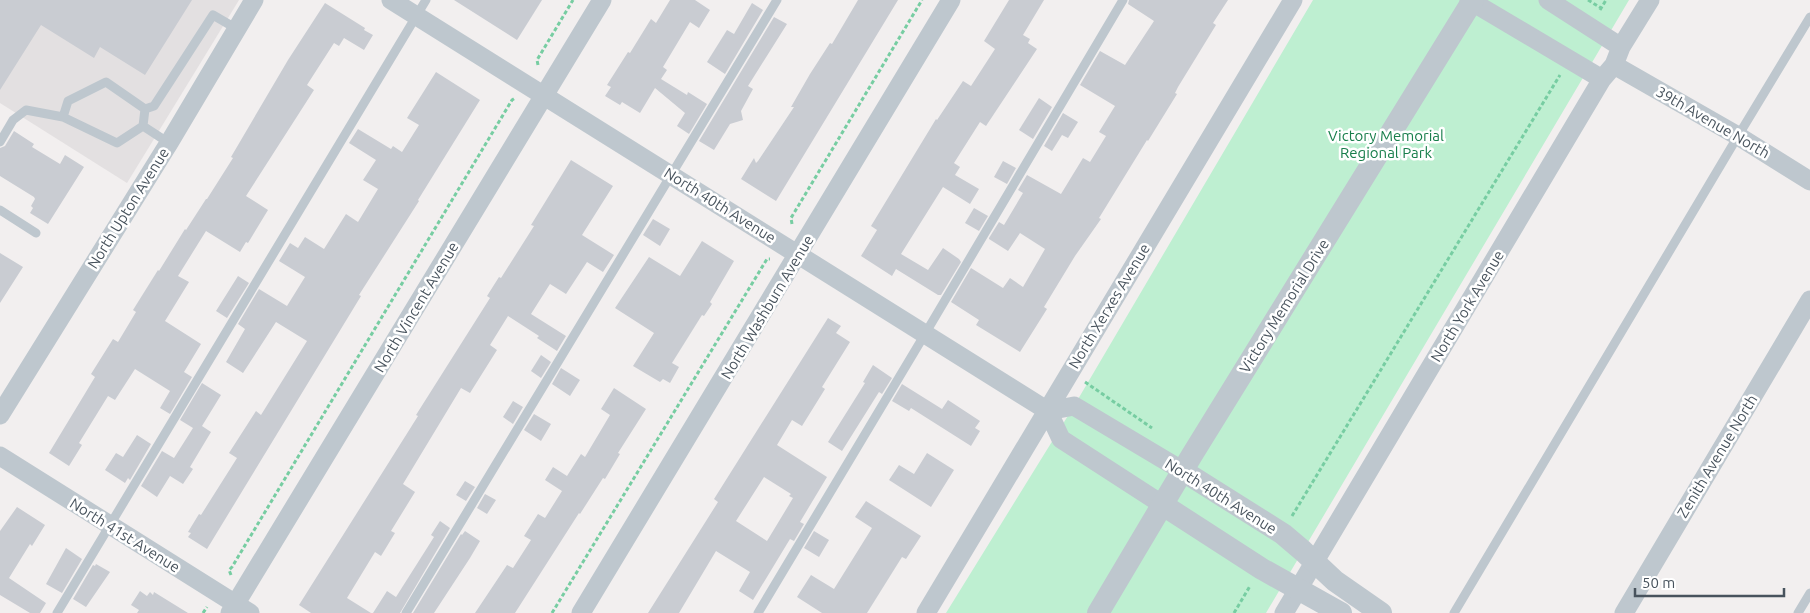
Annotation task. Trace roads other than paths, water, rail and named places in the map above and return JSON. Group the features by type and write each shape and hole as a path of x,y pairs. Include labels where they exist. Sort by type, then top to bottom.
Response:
{"street":[{"name":"North Upton Avenue","path":"0,415 169,142 254,0"},
{"name":"North 40th Avenue","path":"391,0 422,8 544,96 1048,411 1074,406 1183,471 1283,534 1335,581 1381,613"},
{"name":"North Vincent Avenue","path":"239,610 602,0"},
{"name":"North Washburn Avenue","path":"581,613 951,0"},
{"name":"North Xerxes Avenue","path":"926,613 1293,0"},
{"path":"1548,0 1621,48"},
{"name":"North York Avenue","path":"1284,613 1650,0"},
{"name":"39th Avenue North","path":"1471,1 1608,72 1738,136 1810,181"},
{"name":"Victory Memorial Drive","path":"1098,613 1471,1"},
{"name":"Zenith Avenue North","path":"1624,613 1810,300"},
{"path":"1048,411 1061,439 1262,568 1341,613"},
{"name":"North 41st Avenue","path":"0,456 110,525 239,610"}],"lane":[{"path":"406,613 777,0"},
{"path":"758,613 926,334 1123,0"},
{"path":"57,613 422,8"},
{"path":"145,109 154,106 213,15 237,29"},
{"path":"1454,613 1810,18"},
{"path":"63,117 68,101 106,82 145,109"},
{"path":"144,126 145,109"},
{"path":"0,142 13,120 26,110 63,117 116,143 144,126"},
{"path":"144,126 169,142"},
{"path":"0,210 36,233"},
{"path":"1798,613 1810,593"}],"park label":[{"name":"Victory Memorial Regional Park","path":"1386,144"}]}
